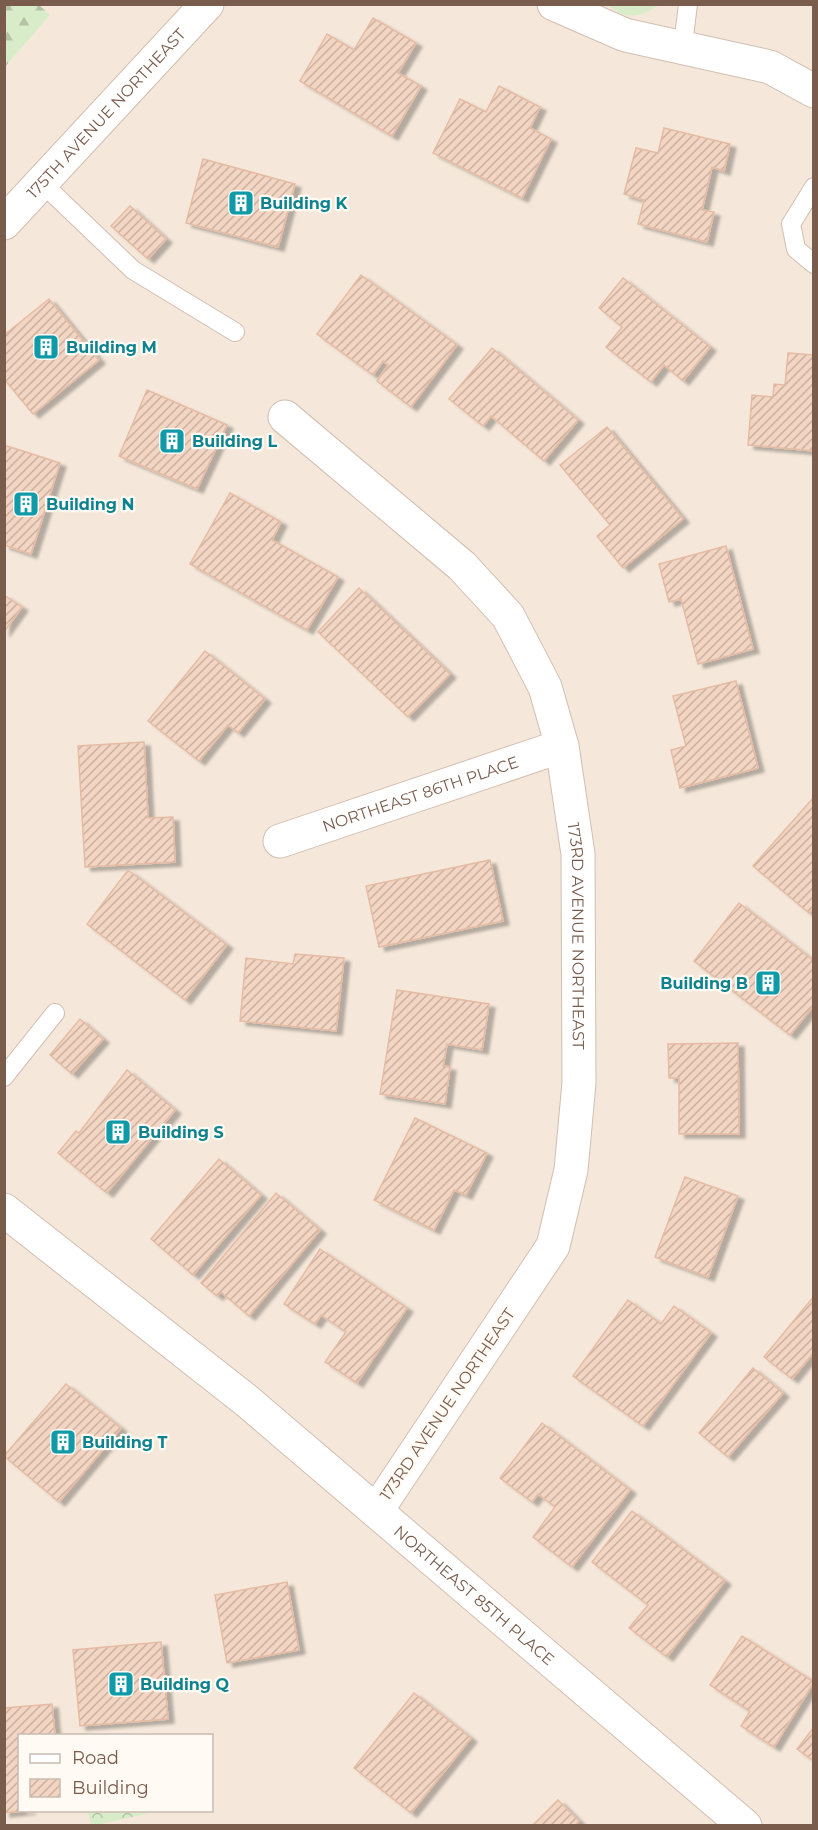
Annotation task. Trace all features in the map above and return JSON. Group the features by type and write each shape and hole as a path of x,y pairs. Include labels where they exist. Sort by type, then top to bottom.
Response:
{"street":[{"name":"175TH AVENUE NORTHEAST","path":"4,223 207,4"},
{"path":"566,7 625,35 683,45 770,67 813,91"},
{"name":"173RD AVENUE NORTHEAST","path":"285,417 462,566 508,616 544,687 562,746 578,854 579,1083 571,1170 553,1246 377,1510"},
{"name":"NORTHEAST 86TH PLACE","path":"280,841 562,746"},
{"name":"NORTHEAST 85TH PLACE","path":"4,1210 247,1401 745,1826"}],"lane":[{"path":"683,45 688,4"},
{"path":"42,183 133,270 235,332"},
{"path":"813,187 791,224 796,249 813,264"},
{"path":"4,1077 55,1013"}],"shaded area":[{"path":"39,5 813,5 813,1825 5,1826 5,67 49,15"}],"green space":[{"path":"5,4 39,5 50,15 5,67"},
{"path":"609,5 658,5 634,16 621,13"},
{"path":"87,1812 154,1812 92,1826"}],"building":[{"path":"373,18 416,43 398,73 421,86 392,136 300,81 327,34 354,50"},
{"path":"499,86 540,107 530,128 551,139 522,198 433,153 460,99 486,112"},
{"path":"664,128 730,144 724,171 712,167 702,210 714,212 707,242 638,224 644,200 624,194 636,148 658,153"},
{"name":"Building K","path":"203,159 295,184 278,247 186,223"},
{"path":"130,206 166,239 148,259 111,226"},
{"path":"361,275 457,345 411,407 377,381 388,365 383,361 373,375 317,334"},
{"path":"623,278 710,347 683,381 664,365 651,382 606,347 622,327 599,308"},
{"name":"Building M","path":"49,299 99,360 33,414 4,379 4,335"},
{"path":"492,348 578,420 544,461 491,416 483,426 449,399"},
{"path":"788,353 814,355 814,451 748,445 752,395 773,397 774,384 785,385"},
{"name":"Building L","path":"147,390 227,425 197,489 119,456"},
{"path":"607,427 683,519 623,568 597,536 610,525 560,465"},
{"name":"Building N","path":"4,445 60,463 31,554 4,545"},
{"path":"230,493 281,522 272,540 338,577 307,630 190,564"},
{"path":"726,546 753,649 698,664 681,599 669,602 659,564"},
{"path":"359,588 450,674 408,717 318,632"},
{"path":"4,595 22,607 4,632"},
{"path":"205,651 265,699 238,733 228,725 199,761 148,721"},
{"path":"736,681 758,768 680,788 671,750 686,746 673,696"},
{"path":"144,742 148,818 173,817 175,862 85,867 78,746"},
{"path":"814,797 814,908 809,913 753,866"},
{"path":"490,860 503,921 379,947 366,886"},
{"path":"128,870 227,945 185,1000 87,924"},
{"name":"Building B","path":"739,903 814,961 814,1005 790,1035 694,961"},
{"path":"295,954 344,958 336,1031 240,1021 246,958 293,964"},
{"path":"397,990 489,1004 482,1050 447,1044 443,1066 450,1067 445,1104 380,1094"},
{"path":"80,1019 103,1039 72,1074 50,1055"},
{"path":"738,1043 739,1134 679,1134 679,1078 669,1078 668,1044"},
{"name":"Building S","path":"127,1070 175,1110 107,1193 58,1153 76,1131 79,1133"},
{"path":"415,1118 487,1153 466,1195 454,1190 434,1230 374,1200"},
{"path":"219,1159 261,1195 193,1275 151,1239"},
{"path":"685,1177 738,1196 708,1277 655,1257"},
{"path":"276,1193 320,1230 249,1316 221,1292 217,1296 201,1283"},
{"path":"320,1249 407,1308 357,1383 325,1362 346,1332 321,1315 315,1324 284,1304"},
{"path":"814,1296 814,1352 792,1379 764,1357"},
{"path":"628,1300 661,1324 674,1306 711,1333 643,1426 573,1376"},
{"path":"753,1368 783,1393 728,1457 699,1433"},
{"name":"Building T","path":"66,1384 121,1428 59,1502 4,1456"},
{"path":"542,1423 630,1490 572,1567 533,1537 555,1507 538,1494 532,1502 500,1478"},
{"path":"632,1511 725,1581 667,1657 629,1628 648,1605 592,1562"},
{"path":"287,1582 299,1650 227,1663 215,1595"},
{"path":"742,1636 814,1682 774,1747 741,1726 750,1711 710,1685"},
{"name":"Building Q","path":"161,1642 168,1719 80,1726 73,1650"},
{"path":"414,1693 471,1738 411,1813 354,1768"},
{"path":"52,1704 55,1734 18,1734 18,1811 4,1813 4,1708"},
{"path":"814,1727 814,1761 797,1749"},
{"path":"558,1800 579,1821 575,1826 532,1826"}],"place":[{"name":"Building K","path":"241,203"},
{"name":"Building M","path":"46,347"},
{"name":"Building L","path":"172,441"},
{"name":"Building N","path":"26,504"},
{"name":"Building B","path":"768,983"},
{"name":"Building S","path":"118,1132"},
{"name":"Building T","path":"63,1442"},
{"name":"Building Q","path":"121,1684"}]}
